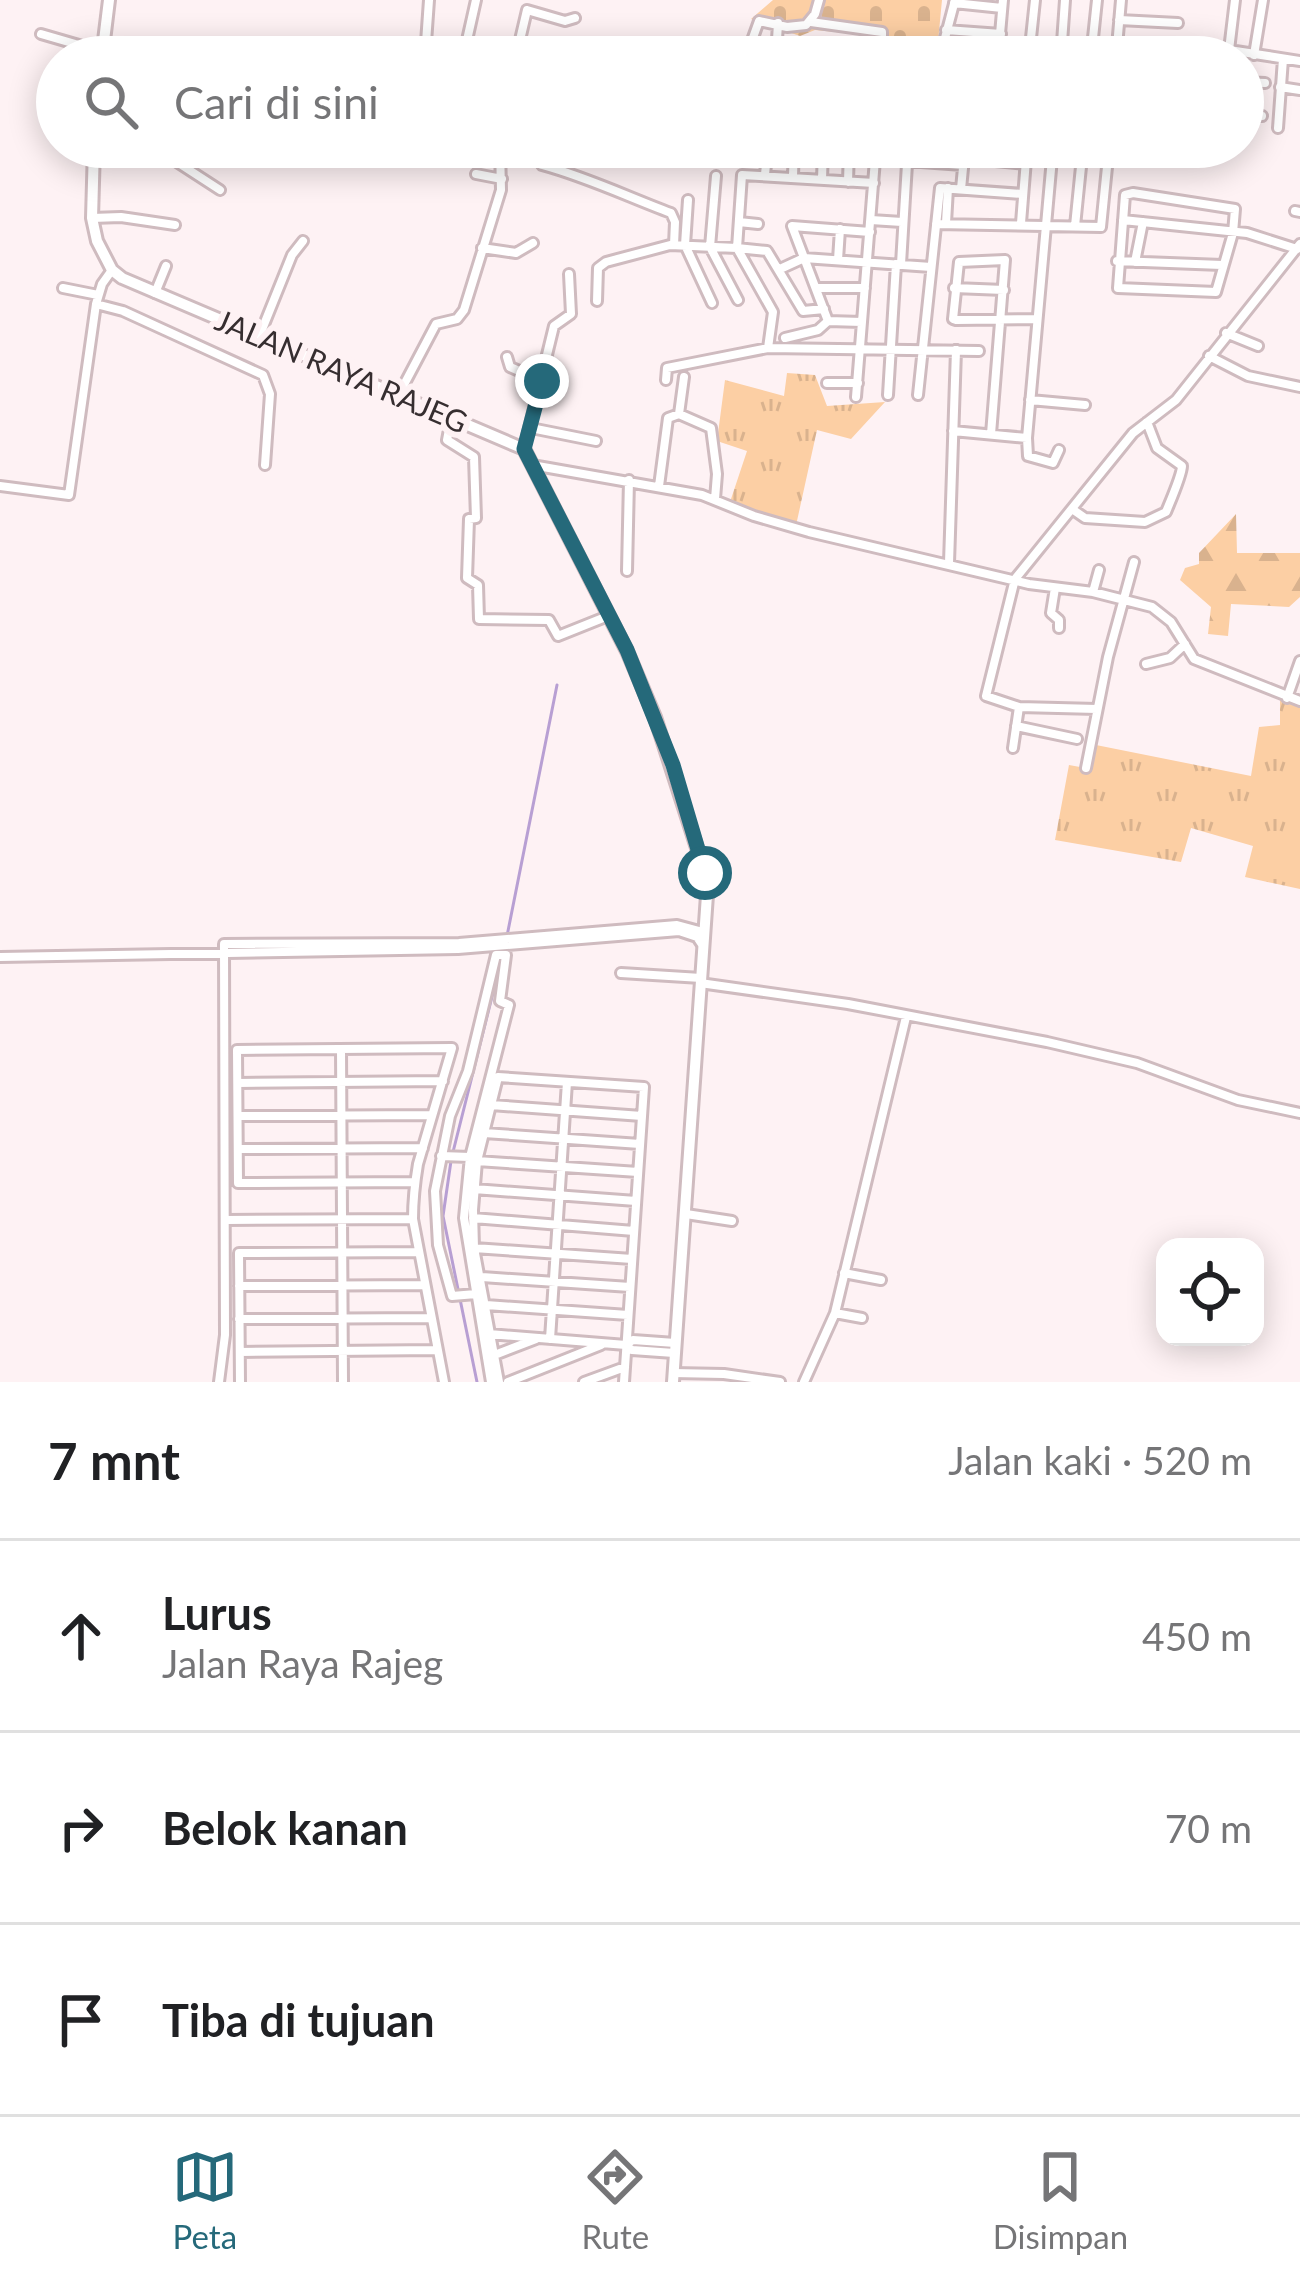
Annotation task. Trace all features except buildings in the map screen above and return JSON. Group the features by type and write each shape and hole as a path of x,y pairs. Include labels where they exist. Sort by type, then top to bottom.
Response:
{"main road":[{"path":"104,36 109,0"},
{"path":"93,168 92,218 97,242 112,270"},
{"name":"JALAN RAYA RAJEG","path":"112,270 258,338 524,449"},
{"path":"524,449 627,650 673,765 705,873 673,1378"}],"street":[{"path":"426,36 429,0"},
{"path":"468,36 476,0"},
{"path":"811,22 819,0"},
{"path":"1031,36 1035,0"},
{"path":"1062,36 1065,0"},
{"path":"1093,36 1097,0"},
{"path":"1118,36 1121,0"},
{"path":"1230,36 1235,0"},
{"path":"1257,36 1262,0"},
{"path":"945,36 946,30 954,2 1003,4 1000,34 946,30"},
{"path":"521,36 527,10 565,21 575,18"},
{"path":"755,36 759,20 796,28 811,22 882,32 882,36"},
{"path":"1119,20 1178,23"},
{"path":"777,36 778,23"},
{"path":"41,34 50,36"},
{"path":"1264,56 1300,61"},
{"path":"1278,128 1283,59"},
{"path":"1280,87 1300,89"},
{"path":"192,168 220,190"},
{"path":"398,397 436,324 457,319 464,310 501,168"},
{"path":"553,168 671,213 679,245 712,303"},
{"path":"765,174 766,168"},
{"path":"793,168 793,176"},
{"path":"822,168 822,180"},
{"path":"848,168 848,182"},
{"path":"856,397 875,168"},
{"path":"888,395 906,168"},
{"path":"961,189 963,168"},
{"path":"1021,223 1026,168"},
{"path":"1051,168 1027,438 1028,456 1053,463 1059,451"},
{"path":"1075,226 1081,168"},
{"path":"941,223 1102,225 1107,168"},
{"path":"476,174 502,179"},
{"path":"716,176 710,247 738,300"},
{"path":"768,349 773,312 737,248 742,176 874,183"},
{"path":"918,395 944,188 1024,194"},
{"path":"1132,193 1233,208 1237,212 1233,233 1214,293 1120,290 1123,220 1125,195 1132,193"},
{"path":"679,245 688,200"},
{"path":"92,218 121,217 175,226"},
{"path":"871,220 902,222"},
{"path":"1097,709 1019,707 986,694 1015,579 1133,433 1176,400 1226,333 1298,251 1258,235 1123,220"},
{"path":"739,222 758,224"},
{"path":"1135,262 1143,222"},
{"path":"823,349 824,309 791,226 870,232"},
{"path":"838,260 840,230"},
{"path":"258,338 292,255 303,241"},
{"path":"482,248 516,253 533,243"},
{"path":"597,301 601,264 679,245 765,250 803,310 824,309"},
{"path":"780,269 804,258 931,267"},
{"path":"992,432 1002,319 1006,262 960,260 952,318 1002,319 1036,319"},
{"path":"1118,261 1222,265"},
{"path":"155,292 166,266"},
{"path":"0,486 70,495 97,300 112,270"},
{"path":"524,449 554,326 571,314 568,274"},
{"path":"63,288 263,375 270,394 265,465"},
{"path":"816,288 866,288"},
{"path":"954,288 1004,290"},
{"path":"785,338 825,325 863,322"},
{"path":"1226,333 1258,346"},
{"path":"666,380 667,368 768,349 979,351"},
{"path":"949,563 956,350"},
{"path":"1209,356 1248,376 1300,387"},
{"path":"507,357 510,367 542,381"},
{"path":"679,414 684,377"},
{"path":"826,383 858,382"},
{"path":"1030,400 1085,405"},
{"path":"659,486 668,418 679,414 711,428 715,499"},
{"path":"451,419 447,440 468,451 474,460 476,518 469,519 467,578 478,585 479,619 549,620 558,637 608,616"},
{"path":"1072,509 1085,518 1144,521 1166,512 1182,466 1157,448 1147,422"},
{"path":"531,428 596,441"},
{"path":"953,431 1027,438"},
{"path":"531,465 629,479 715,499 809,532 1160,610 1200,663 1300,701"},
{"path":"626,571 629,479"},
{"path":"1086,768 1134,562"},
{"path":"1093,592 1099,570"},
{"path":"1055,588 1052,614 1059,619 1059,628"},
{"path":"1146,664 1170,658 1185,644"},
{"path":"1288,698 1300,661"},
{"path":"1013,748 1019,707"},
{"path":"1016,726 1078,739"},
{"path":"219,1382 225,1335 224,944 459,943 677,926 698,915 704,903"},
{"path":"677,926 703,939"},
{"path":"0,957 524,946 679,932 703,939"},
{"path":"476,1294 458,1295 438,1245 435,1192 448,1156 450,1116 501,955 500,1000 509,1005 464,1218 476,1294 499,1382"},
{"path":"621,974 848,1004 1113,1057 1238,1100 1300,1113"},
{"path":"804,1382 835,1313 906,1017"},
{"path":"415,1182 238,1183 237,1050 452,1048 415,1182 413,1219 444,1382"},
{"path":"341,1049 343,1382"},
{"path":"499,1382 474,1248 473,1218 473,1159 498,1077 644,1087 623,1382"},
{"path":"238,1082 443,1081"},
{"path":"544,1339 552,1310 567,1082"},
{"path":"491,1105 642,1116"},
{"path":"238,1116 433,1115"},
{"path":"484,1132 640,1144"},
{"path":"238,1149 423,1148"},
{"path":"448,1156 638,1172"},
{"path":"474,1190 636,1201"},
{"path":"686,1214 732,1221"},
{"path":"473,1218 634,1231"},
{"path":"226,1220 413,1219"},
{"path":"474,1248 632,1259"},
{"path":"240,1382 239,1253 418,1252"},
{"path":"844,1273 881,1280"},
{"path":"482,1277 630,1287"},
{"path":"239,1286 424,1285"},
{"path":"486,1305 628,1316"},
{"path":"835,1313 862,1318"},
{"path":"239,1319 430,1318"},
{"path":"489,1334 626,1345 633,1340 675,1348"},
{"path":"493,1356 544,1339"},
{"path":"499,1382 607,1343"},
{"path":"239,1352 436,1350"},
{"path":"584,1382 625,1367"},
{"path":"673,1378 724,1374 779,1382"}],"green space":[{"path":"773,0 942,0 939,36 815,30 800,36 751,19"},
{"path":"787,373 815,375 827,406 885,402 851,439 817,430 795,530 728,508 747,451 717,441 725,380 784,396"},
{"path":"1236,514 1237,553 1300,553 1300,597 1289,607 1231,604 1228,636 1208,634 1211,607 1180,580 1185,568 1199,564 1199,553"},
{"path":"1280,700 1300,705 1300,889 1245,877 1253,846 1191,828 1181,862 1055,840 1069,765 1091,769 1096,745 1251,776 1259,727 1280,725"}],"waterway":[{"path":"507,936 557,685"},
{"path":"453,1152 505,945"},
{"path":"451,1161 443,1216 477,1382"}],"route":[{"path":"542,381 524,449 627,650 673,765 705,873"}]}
